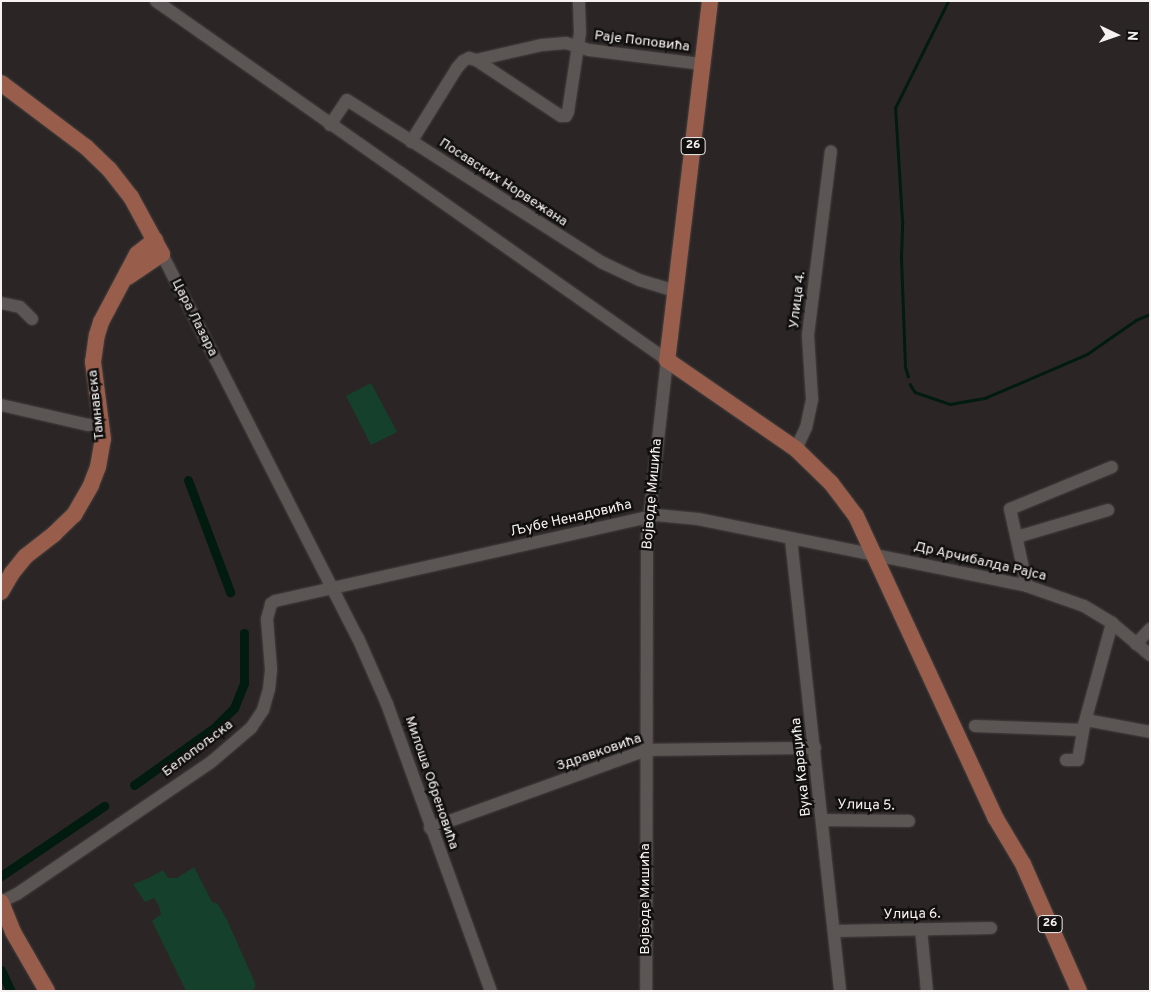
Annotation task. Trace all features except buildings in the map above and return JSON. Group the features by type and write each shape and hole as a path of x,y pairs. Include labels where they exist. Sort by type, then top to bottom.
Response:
{"main road":[{"name":"Војводе Мишића","path":"667,360 710,1"},
{"name":"Цара Лазара","path":"3,87 70,133 109,169 131,197 158,247"},
{"name":"Тамнавска","path":"1,592 12,573 26,556 54,534 74,514 84,499 98,467 103,439 94,369 94,348 101,322 126,279 158,247"},
{"name":"26","path":"667,360 796,449 816,467 845,500 866,532 992,810 1023,864 1080,991"},
{"path":"1,902 13,932 47,991"}],"street":[{"path":"156,1 667,360"},
{"path":"578,46 581,28 580,1"},
{"name":"Раје Поповића","path":"476,60 558,43 589,50 702,64"},
{"name":"Раје Поповића","path":"411,142 463,61 469,58 476,60 564,116 568,112 578,46"},
{"name":"Посавских Норвежана","path":"330,125 347,100 601,262 639,280 675,291"},
{"name":"Улица 4.","path":"796,449 806,428 812,399 808,335 831,151"},
{"name":"Цара Лазара","path":"158,247 334,589"},
{"path":"1,303 20,307 32,319"},
{"name":"Војводе Мишића","path":"646,991 648,517 667,360"},
{"path":"1,404 88,425 102,424"},
{"path":"1027,586 1010,515 1012,507 1112,467"},
{"path":"1016,537 1108,510"},
{"name":"Љубе Ненадовића","path":"334,589 666,514 698,518 791,539 876,554"},
{"name":"Вука Караџића","path":"791,539 823,820 840,991"},
{"name":"Др Арчибалда Рајса","path":"876,554 1027,586 1073,601 1112,624 1150,655"},
{"name":"Милоша Обреновића","path":"334,589 387,704 430,828 491,991"},
{"name":"Белопољска","path":"1,902 17,894 210,763 251,728 263,710 269,689 271,669 268,618 271,604 334,589"},
{"path":"1066,760 1078,760 1085,725 1112,624"},
{"path":"1136,644 1150,629"},
{"path":"975,726 1085,725 1150,732"},
{"name":"Здравковића","path":"430,828 647,750 815,748"},
{"name":"Улица 5.","path":"823,820 909,821"},
{"name":"Улица 6.","path":"835,931 991,928"},
{"path":"921,930 927,991"}],"green space":[{"path":"371,383 397,432 371,445 346,396"},
{"path":"194,867 212,902 218,904 227,920 255,983 255,988 250,991 186,991 152,921 161,914 159,906 154,898 145,902 133,884 163,870 168,878 177,878"}],"waterway":[{"path":"908,377 905,367 901,257 902,221 895,108 948,1"},
{"path":"910,384 915,392 950,404 985,398 1087,354 1136,320 1150,314"},
{"path":"188,480 230,592"},
{"path":"134,785 215,727 234,708 244,683 244,633"},
{"path":"1,876 104,806"},
{"path":"1,970 11,991"}]}
